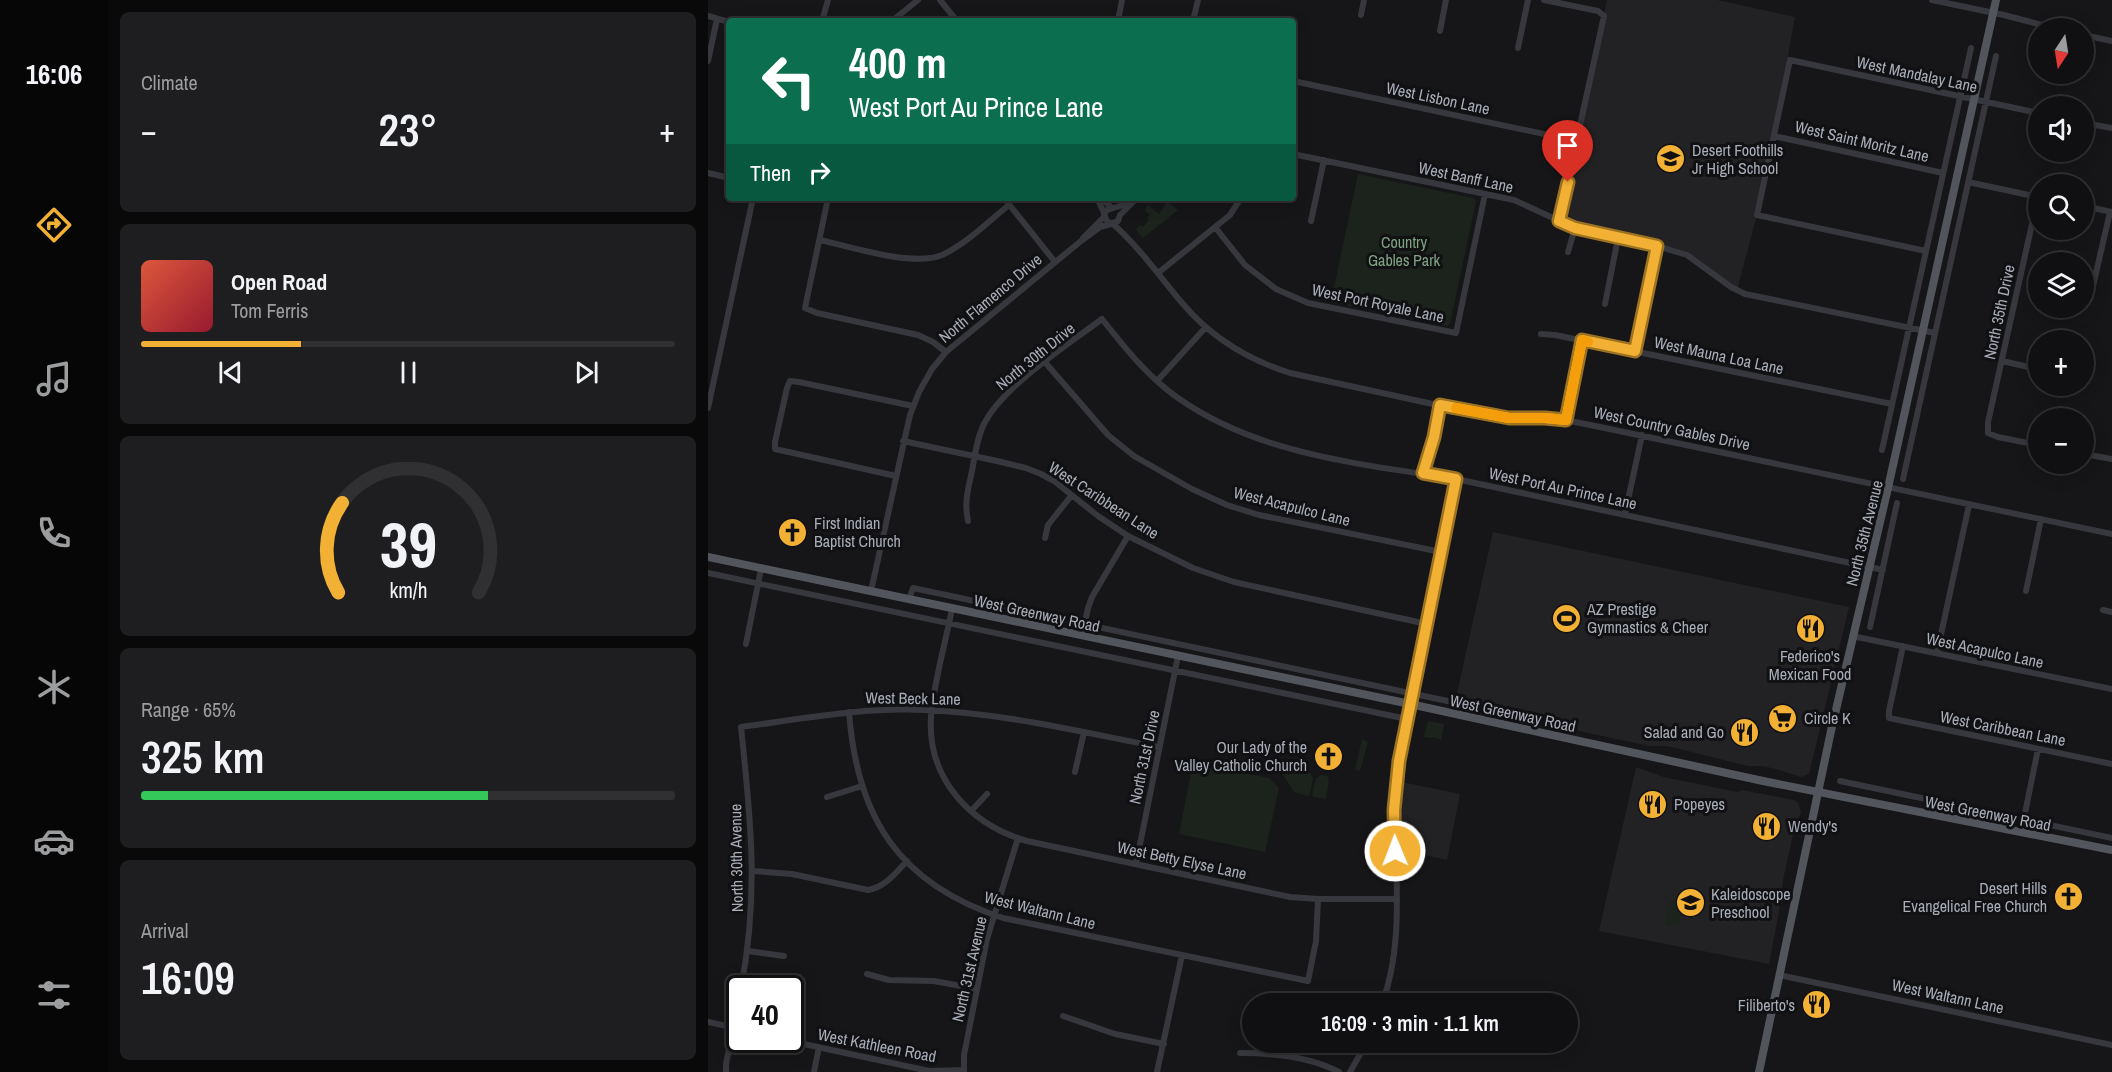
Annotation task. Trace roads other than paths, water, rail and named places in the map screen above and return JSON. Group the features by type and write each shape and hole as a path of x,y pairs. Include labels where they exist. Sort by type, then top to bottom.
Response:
{"main road":[{"name":"North 35th Avenue","path":"1759,1072 1852,636 1888,488 1996,0"},
{"name":"West Greenway Road","path":"708,557 1818,792 2112,850"}],"street":[{"path":"823,18 828,0"},
{"path":"896,18 918,0"},
{"path":"1119,18 1122,0"},
{"path":"1361,15 1364,0"},
{"path":"1440,31 1446,0"},
{"path":"1518,48 1528,0"},
{"path":"1544,0 1598,11 1604,16 1559,221"},
{"path":"1932,0 2028,22"},
{"path":"942,1 955,18"},
{"path":"1193,18 1196,1"},
{"path":"708,16 726,21"},
{"path":"708,61 717,18"},
{"path":"2094,37 2112,41"},
{"path":"1882,450 1971,48"},
{"name":"North 35th Avenue","path":"1903,479 1996,56"},
{"name":"West Mandalay Lane","path":"1774,136 1790,60 2028,111"},
{"name":"West Lisbon Lane","path":"1296,82 1577,141"},
{"path":"2094,125 2112,128"},
{"path":"1774,136 1757,215 1926,251"},
{"name":"West Saint Moritz Lane","path":"1774,136 1943,173"},
{"name":"West Banff Lane","path":"1296,155 1514,200 1575,228 1687,255 1731,287 1745,294 1935,333"},
{"path":"1311,221 1324,160"},
{"path":"708,174 726,177"},
{"path":"1968,182 2028,195"},
{"name":"West Port Royale Lane","path":"1215,227 1245,265 1276,289 1308,303 1456,333 1485,194"},
{"path":"708,408 752,201"},
{"path":"827,201 805,308 816,313 918,335 933,342 946,352"},
{"path":"1006,201 1055,262"},
{"path":"1100,201 1106,221 1112,224"},
{"path":"1103,201 1120,217"},
{"name":"North Flamenco Drive","path":"1081,241 1107,210 1128,201"},
{"name":"North Flamenco Drive","path":"871,591 903,441 913,406 932,369 946,352 1081,241 1100,228 1112,224 1133,201"},
{"path":"1158,273 1230,215 1239,201"},
{"path":"820,240 910,259 932,258 960,244 1009,205"},
{"path":"2094,208 2111,212 2094,283"},
{"name":"West Country Gables Drive","path":"1120,217 1132,240 1184,305 1206,327 1225,343 1271,367 1498,417 1566,420 1642,435 2112,534"},
{"name":"West Country Gables Drive","path":"1112,224 1132,240"},
{"path":"1568,252 1575,228"},
{"path":"1605,304 1618,238"},
{"name":"North 35th Drive","path":"2028,443 1988,433 1988,422 2029,240"},
{"path":"1635,351 1657,246"},
{"name":"North 30th Drive","path":"968,521 965,508 975,456 984,424 993,410 1044,361 1102,319"},
{"name":"West Port Au Prince Lane","path":"1102,319 1131,356 1178,398 1227,427 1264,442 1401,471 1456,479 1883,570"},
{"path":"1157,381 1206,327"},
{"name":"West Mauna Loa Lane","path":"1541,334 1582,340 1892,404"},
{"path":"1566,420 1582,340"},
{"name":"West Acapulco Lane","path":"1044,361 1108,435 1134,456 1192,489 1227,505 1259,515 1441,552"},
{"path":"2002,362 2028,367"},
{"path":"896,476 776,449 775,442 790,381 913,406"},
{"path":"1423,473 1434,437 1440,405"},
{"path":"1625,514 1642,435"},
{"name":"West Caribbean Lane","path":"903,441 1026,468 1054,481 1071,496 1128,536 1193,568 1234,582 1426,624"},
{"path":"2094,456 2112,459"},
{"path":"1385,993 1393,965 1396,938 1395,803 1399,761 1456,479"},
{"path":"1045,538 1048,525 1071,496"},
{"name":"North 35th Avenue","path":"1870,627 1897,503"},
{"path":"1937,653 1969,505"},
{"path":"2026,591 2042,519"},
{"path":"1082,636 1092,597 1128,536"},
{"path":"746,644 761,568"},
{"name":"West Greenway Road","path":"708,573 1407,719"},
{"name":"West Greenway Road","path":"909,599 913,588 1457,703"},
{"path":"932,710 952,609"},
{"path":"2103,610 2112,612"},
{"name":"West Acapulco Lane","path":"1852,636 2112,689"},
{"name":"West Caribbean Lane","path":"1903,646 1889,718 2112,764"},
{"name":"North 31st Drive","path":"1136,864 1178,656"},
{"name":"West Beck Lane","path":"741,727 849,712 932,710 999,716 1160,747"},
{"name":"West Betty Elyse Lane","path":"932,710 933,747 941,770 957,797 987,825 1018,838 1290,897 1396,899"},
{"path":"753,871 792,874 868,890 884,884 907,861 878,825 862,786 854,757 849,712"},
{"name":"North 30th Avenue","path":"741,727 751,819 753,871 748,951 743,975"},
{"path":"1076,772 1084,732"},
{"path":"2021,833 2038,749"},
{"name":"West Greenway Road","path":"1840,781 2112,838"},
{"path":"827,797 862,786"},
{"path":"971,811 987,794"},
{"name":"North 31st Avenue","path":"964,1071 964,1054 987,939 1018,838"},
{"name":"West Waltann Lane","path":"907,861 933,884 954,898 995,915 1308,981 1316,941 1318,899"},
{"path":"748,951 784,956"},
{"path":"1157,1072 1182,955"},
{"path":"867,974 889,980 934,981 978,990"},
{"name":"West Waltann Lane","path":"1779,975 2112,1045"},
{"path":"1063,1016 1115,1034 1164,1044"},
{"path":"708,1022 726,1026"},
{"name":"West Kathleen Road","path":"804,1044 929,1071 964,1071"},
{"path":"814,1072 819,1047"},
{"path":"726,1072 729,1053"},
{"path":"1240,1053 1292,1057 1317,1063 1339,1072"},
{"path":"1350,1072 1361,1053"}],"place":[{"name":"Desert Foothills Jr High School","path":"1671,159"},
{"name":"First Indian Baptist Church","path":"793,532"},
{"name":"AZ Prestige Gymnastics & Cheer","path":"1566,618"},
{"name":"Federico's Mexican Food","path":"1810,628"},
{"name":"Circle K","path":"1783,718"},
{"name":"Salad and Go","path":"1745,732"},
{"name":"Our Lady of the Valley Catholic Church","path":"1328,756"},
{"name":"Popeyes","path":"1653,804"},
{"name":"Wendy's","path":"1767,826"},
{"name":"Desert Hills Evangelical Free Church","path":"2068,897"},
{"name":"Kaleidoscope Preschool","path":"1690,903"},
{"name":"Filiberto's","path":"1816,1005"}],"park label":[{"name":"Country Gables Park","path":"1404,251"}]}
